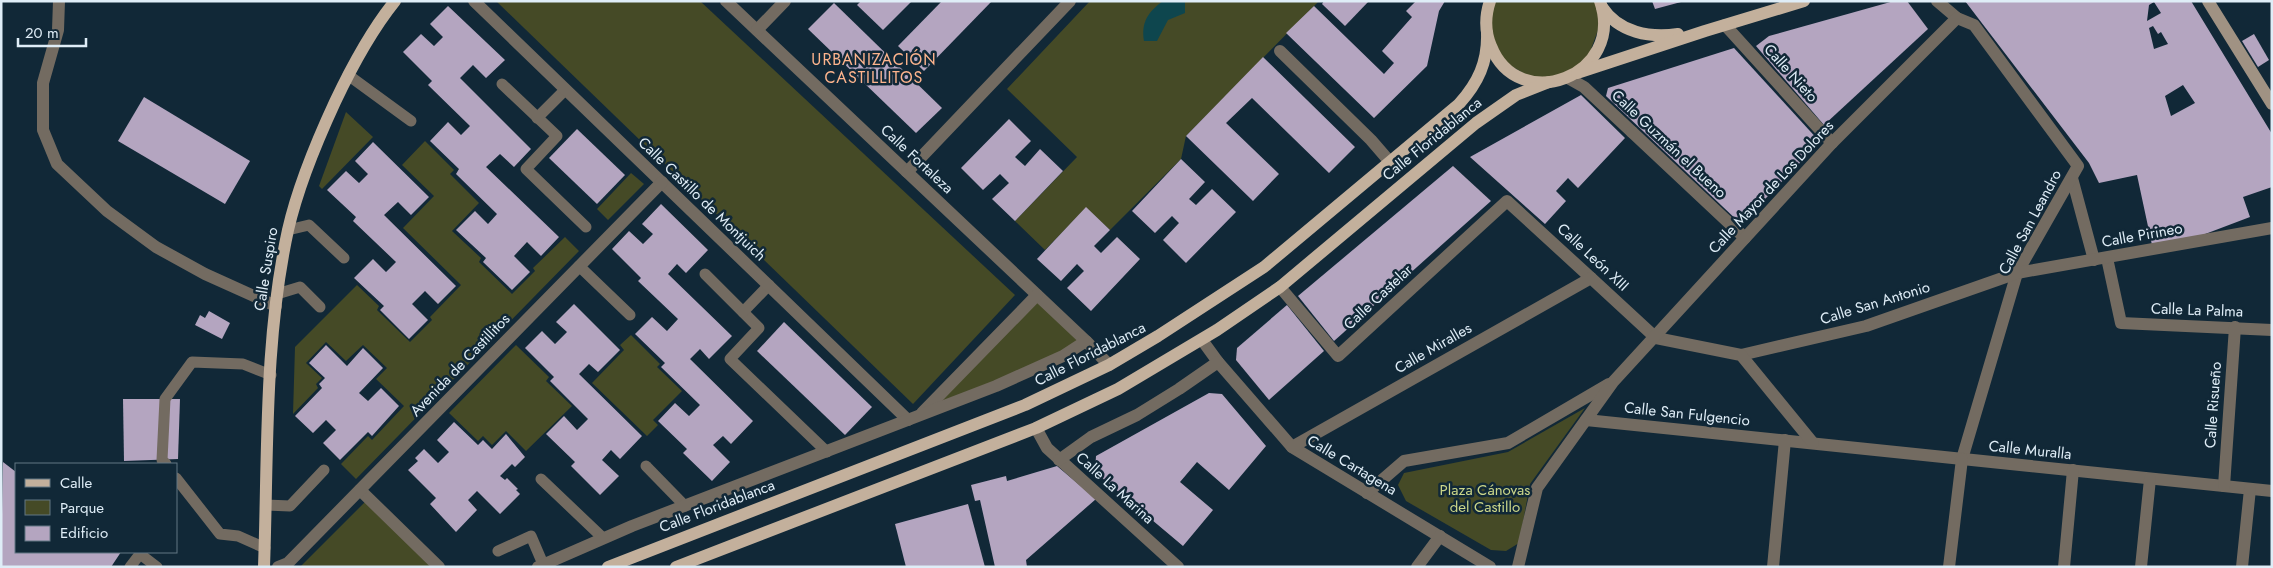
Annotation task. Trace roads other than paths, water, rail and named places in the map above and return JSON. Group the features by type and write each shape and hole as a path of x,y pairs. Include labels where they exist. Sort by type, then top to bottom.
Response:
{"main road":[{"name":"Calle Suspiro","path":"264,567 271,375 276,300 288,230 315,149 348,75 375,27 394,1"},
{"name":"Calle Floridablanca","path":"608,567 1025,405 1109,365 1183,320 1264,267 1390,162 1470,92 1477,82 1486,58 1486,21 1490,1"},
{"path":"1573,76 1705,30 1804,1"},
{"path":"2208,1 2272,104"},
{"path":"1602,3 1611,19 1648,35 1665,36 1705,30"},
{"path":"1573,76 1592,60 1601,43 1604,24 1602,3"},
{"path":"1487,33 1493,51 1506,67 1530,80 1550,82"},
{"name":"Calle Floridablanca","path":"676,567 1036,428 1111,392 1202,340 1280,287 1489,113 1525,90 1573,76"}],"street":[{"path":"59,1 58,30 43,83 42,130 57,164 107,211 156,247 205,274 276,300"},
{"name":"Calle Castillo de Montjuich","path":"474,1 769,285 913,419"},
{"name":"Calle Fortaleza","path":"726,1 1086,341 1109,365"},
{"path":"757,30 785,1"},
{"path":"907,172 1070,1"},
{"name":"Calle San Leandro","path":"1937,1 1957,18 1974,25 2078,166 2017,273 1962,459 1949,567"},
{"name":"Calle Mayor de Los Dolores","path":"1614,382 1832,144 1957,18"},
{"name":"Calle Nieto","path":"1725,24 1832,144"},
{"path":"1280,51 1371,140 1390,162"},
{"name":"Calle Guzmán el Bueno","path":"1573,76 1745,238"},
{"path":"2072,178 2100,259"},
{"name":"Avenida de Castillitos","path":"278,567 288,563 662,182"},
{"name":"Calle Castelar","path":"1280,287 1338,356 1507,201"},
{"name":"Calle León XIII","path":"1507,201 1656,338"},
{"name":"Calle Pirineo","path":"2017,273 2272,228"},
{"name":"Calle La Palma","path":"2100,259 2121,323 2272,330"},
{"name":"Calle San Antonio","path":"1741,355 1866,326 2017,273"},
{"name":"Calle Miralles","path":"1292,447 1591,278"},
{"path":"913,419 1037,295"},
{"name":"Calle Risueño","path":"2224,486 2235,327"},
{"path":"1656,338 1741,355 1813,444"},
{"name":"Calle Cartagena","path":"1202,340 1218,362 1292,447 1490,567"},
{"name":"Calle Floridablanca","path":"541,565 603,538 913,419 1032,371 1063,356 1086,341"},
{"path":"1059,460 1091,436 1136,415 1179,389 1218,362"},
{"path":"1518,567 1537,488 1614,382"},
{"path":"1367,493 1404,461 1508,443 1614,382"},
{"name":"Calle San Fulgencio","path":"1586,420 1785,440"},
{"name":"Calle La Marina","path":"1036,428 1047,448 1059,460 1178,567"},
{"path":"1773,567 1785,440"},
{"name":"Calle Muralla","path":"1785,440 2272,491"},
{"path":"2064,567 2073,470"},
{"path":"2141,567 2150,479"},
{"path":"2242,567 2250,489"},
{"path":"360,490 440,567"},
{"path":"1416,567 1440,536"}],"lane":[{"path":"348,75 411,122"},
{"path":"502,84 557,136 526,168 586,227"},
{"path":"537,118 565,90"},
{"path":"288,230 309,225 344,258"},
{"path":"579,266 630,315"},
{"path":"705,274 760,328 730,359 827,452"},
{"path":"743,312 769,285"},
{"path":"276,300 300,287 320,307"},
{"path":"165,463 162,460 165,399 192,362 243,364 271,375"},
{"path":"646,466 686,506"},
{"path":"266,505 290,506 324,470"},
{"path":"541,479 603,538"},
{"path":"178,481 220,534 238,536 265,548"},
{"path":"498,551 530,536 541,565"},
{"path":"130,567 140,554 157,567"}],"district":[{"name":"URBANIZACIÓN CASTILLITOS","path":"874,68"}],"park label":[{"name":"Plaza Cánovas del Castillo","path":"1485,498"}]}
